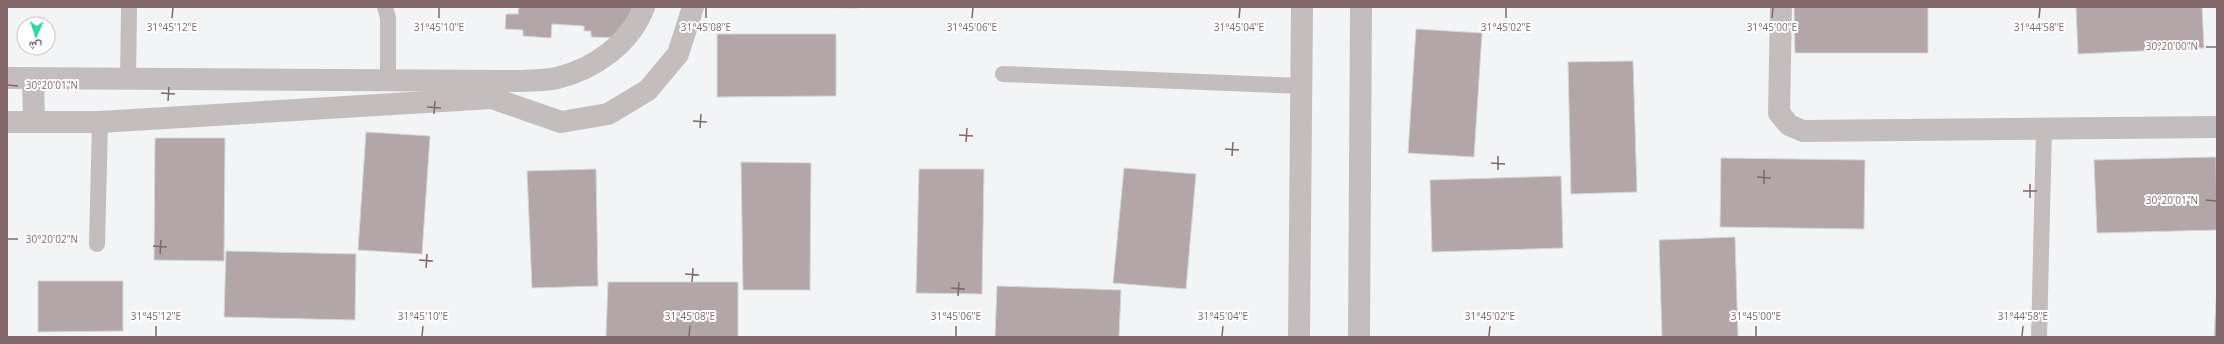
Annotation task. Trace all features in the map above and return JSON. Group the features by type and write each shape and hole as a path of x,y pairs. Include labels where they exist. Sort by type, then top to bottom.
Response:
{"street":[{"path":"7,78 520,81 555,79 589,67 618,46 640,19 644,7"},
{"path":"7,122 100,122 492,98 561,122 608,114 648,90 678,54 693,7"},
{"path":"1299,337 1302,7"},
{"path":"1359,337 1361,7"},
{"path":"1780,7 1780,113 1789,125 1804,131 2217,127"},
{"path":"33,78 34,122"}],"lane":[{"path":"128,79 129,7"},
{"path":"385,7 388,18 388,80"},
{"path":"1003,74 1301,86"},
{"path":"97,244 100,122"},
{"path":"2039,337 2044,129"}],"building":[{"path":"519,7 630,7 632,9 625,38 591,37 591,31 584,31 584,26 552,24 551,38 523,36 523,30 505,29 506,14 518,14"},
{"path":"788,7 858,7 858,8"},
{"path":"1794,7 1928,7 1928,53 1795,53"},
{"path":"2076,7 2202,7 2204,48 2078,54"},
{"path":"1416,29 1482,33 1474,157 1408,153"},
{"path":"717,34 836,34 836,96 717,97"},
{"path":"1633,61 1637,192 1571,194 1568,62"},
{"path":"366,132 430,136 422,254 358,250"},
{"path":"155,138 225,138 224,261 154,260"},
{"path":"2216,157 2217,230 2097,233 2094,160"},
{"path":"1721,158 1865,160 1864,229 1720,227"},
{"path":"741,162 811,163 810,290 743,290"},
{"path":"1124,168 1196,174 1186,289 1113,283"},
{"path":"596,169 598,286 532,288 527,171"},
{"path":"919,169 984,169 982,294 916,293"},
{"path":"1561,176 1563,248 1432,252 1430,180"},
{"path":"1735,237 1738,337 1662,337 1659,240"},
{"path":"226,251 356,254 355,320 224,317"},
{"path":"38,281 123,281 123,331 38,332"},
{"path":"608,282 738,282 738,337 606,337"},
{"path":"2217,283 2217,337 2214,337"},
{"path":"997,286 1121,290 1119,337 995,337"}]}
